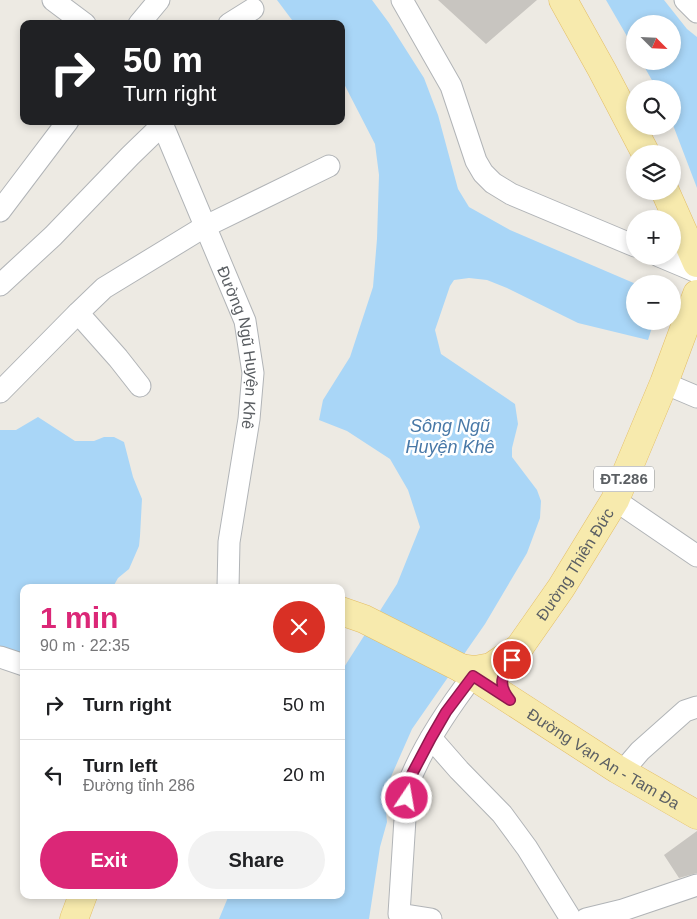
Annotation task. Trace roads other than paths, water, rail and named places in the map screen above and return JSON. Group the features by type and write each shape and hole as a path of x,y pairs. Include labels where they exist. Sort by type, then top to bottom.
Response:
{"main road":[{"path":"563,0 641,145"},
{"path":"669,200 697,263"},
{"name":"Đường Thiên Đức","path":"353,615 467,672 490,667 519,648 562,588 615,500 664,383 697,294"},
{"name":"ĐT.286","path":"510,700 503,690 502,681 505,671 519,648"},
{"name":"Đường Vạn An - Tam Đa","path":"467,672 622,772 697,815"},
{"path":"74,919 81,899"}],"street":[{"path":"53,0 80,20"},
{"path":"142,20 159,0"},
{"path":"402,0 451,86 476,161 483,173 493,183 511,194 626,242"},
{"path":"685,0 697,12"},
{"path":"235,20 253,9"},
{"path":"0,211 65,125"},
{"path":"0,285 53,236 160,125"},
{"name":"Đường Ngũ Huyện Khê","path":"163,125 245,321 253,373 249,419 229,542 228,584"},
{"path":"0,392 104,288 204,227 329,166"},
{"path":"680,265 697,272"},
{"path":"78,313 140,386"},
{"path":"664,383 697,398"},
{"path":"615,500 697,556"},
{"path":"0,657 20,664"},
{"path":"431,919 399,914 407,787 412,774 467,672"},
{"path":"622,772 640,751 685,711 697,707"},
{"path":"431,738 502,814 527,848 570,919"},
{"path":"586,919 623,910 697,885"}],"water":[{"name":"Sông Ngũ Huyện Khê","path":"277,0 372,0 424,78 438,115 458,189 469,207 510,230 626,280 626,330 651,330 648,340 578,323 487,280 469,278 454,280 450,286 435,330 441,354 515,404 518,424 512,448 512,457 537,490 541,501 540,518 527,553 485,624 412,729 386,788 387,822 380,847 369,919 219,919 227,899 345,899 345,666 397,584 420,527 408,490 390,459 347,431 319,420 323,400 350,357 373,287 377,239 379,175 375,144 345,86 345,20 292,20"},
{"path":"606,0 664,0 676,15 626,15 626,34"},
{"path":"681,21 697,37 697,188 677,135 681,135 681,80 652,80 646,70 681,70"},
{"path":"38,417 75,441 94,441 104,437 114,437 124,442 133,477 142,499 139,546 129,569 118,578 115,584 20,584 20,660 0,653 0,430 16,430"}]}
